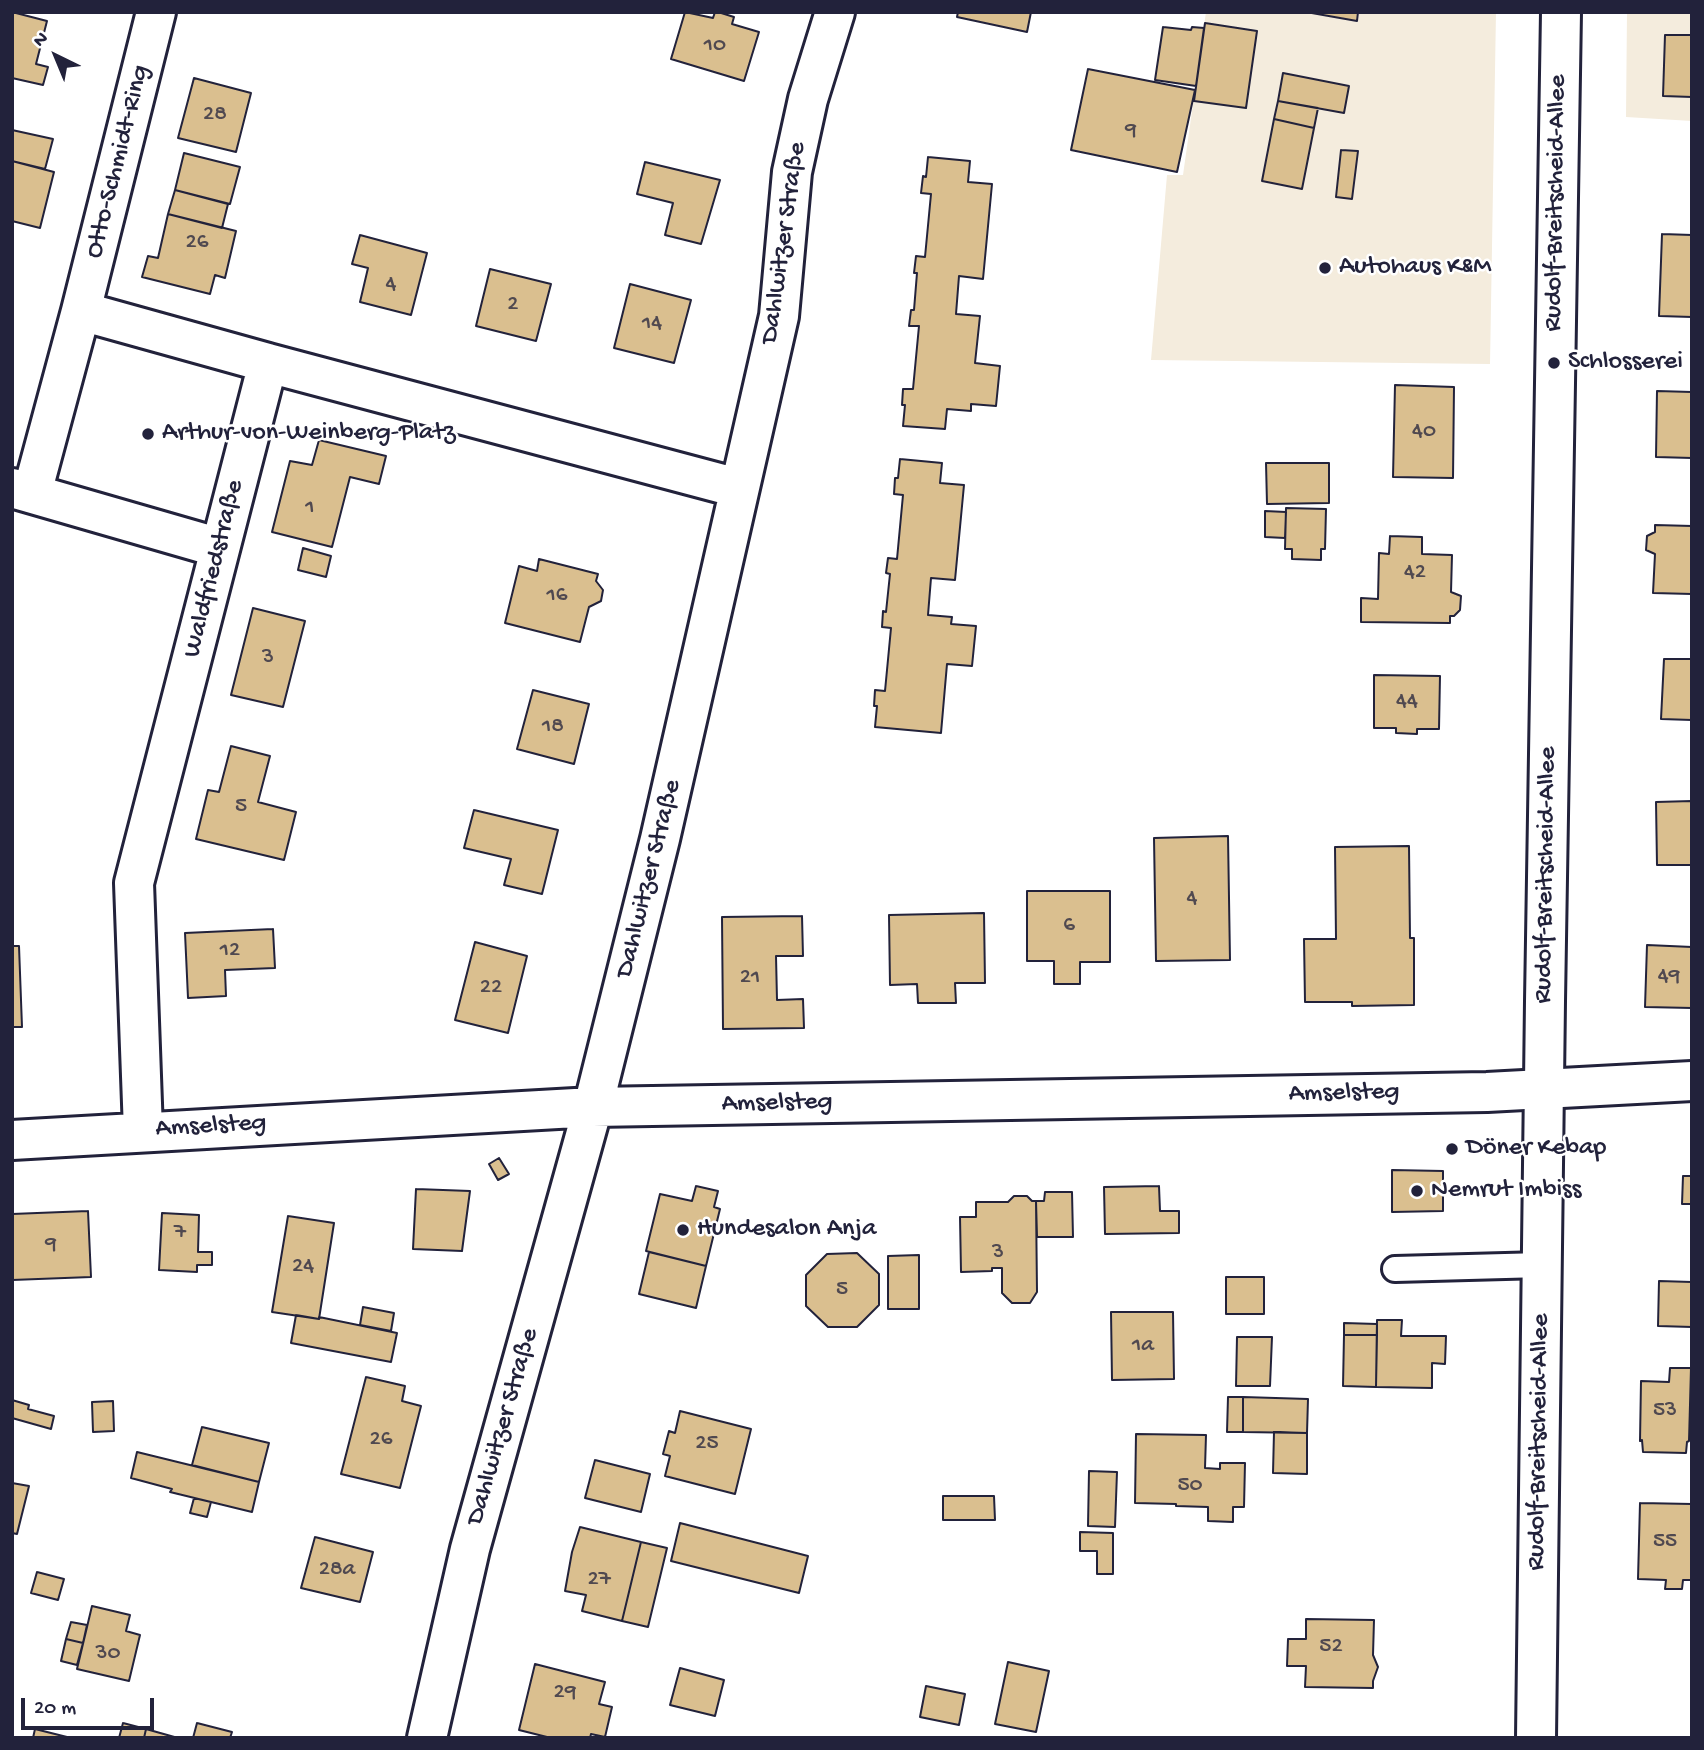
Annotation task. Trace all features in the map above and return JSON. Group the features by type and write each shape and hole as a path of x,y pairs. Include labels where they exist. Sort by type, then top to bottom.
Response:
{"street":[{"name":"Otto-Schmidt-Ring","path":"156,12 81,311 22,490 220,548"},
{"name":"Dahlwitzer Straße","path":"427,1738 470,1549 593,1107 663,825 779,316 792,172 808,99 835,12"},
{"name":"Rudolf-Breitscheid-Allee","path":"1536,1738 1543,1089 1561,12"},
{"path":"81,311 738,488"},
{"name":"Waldfriedstraße","path":"143,1131 134,883 268,363"},
{"name":"Amselsteg","path":"12,1140 593,1107 1487,1092 1692,1081"}],"lane":[{"path":"1395,1269 1542,1265"}],"shaded area":[{"name":"Autohaus K&M","path":"1206,12 1496,12 1490,364 1151,360 1167,175 1183,175"},
{"path":"1627,12 1692,12 1692,121 1626,117"}],"building":[{"path":"12,12 47,21 36,64 48,67 43,85 12,78"},
{"path":"685,12 713,18 715,12 718,12 734,17 732,24 759,32 744,81 671,59"},
{"path":"958,12 1031,12 1027,32 957,17"},
{"path":"1306,12 1358,12 1357,21"},
{"path":"1205,23 1257,31 1246,108 1194,101"},
{"path":"1163,27 1191,30 1192,27 1204,28 1196,86 1155,80"},
{"path":"1665,35 1692,35 1692,97 1663,96"},
{"path":"1088,69 1195,90 1177,172 1071,150"},
{"path":"1283,73 1349,86 1344,113 1278,101"},
{"path":"194,78 251,93 236,152 178,138"},
{"path":"1278,101 1318,108 1314,128 1274,119"},
{"path":"1274,119 1314,128 1302,189 1262,181"},
{"path":"12,130 53,139 45,169 12,161"},
{"path":"1341,150 1358,151 1352,199 1336,197"},
{"path":"184,153 240,167 230,204 175,190"},
{"path":"928,157 970,161 968,182 992,184 983,279 959,276 956,314 980,316 975,363 1000,366 996,406 971,404 971,411 947,409 945,429 903,426 903,389 913,389 919,326 909,326 911,310 914,310 916,256 925,257 931,194 921,193"},
{"path":"12,161 54,172 40,228 12,221"},
{"path":"645,162 720,180 701,244 665,235 673,203 637,194"},
{"path":"175,190 228,204 222,228 168,214"},
{"path":"168,214 236,231 225,278 215,275 210,294 142,277 148,256 158,258"},
{"path":"1662,234 1692,235 1692,317 1659,316"},
{"path":"360,235 427,253 411,315 360,302 368,268 352,264"},
{"path":"490,269 551,284 536,341 476,326"},
{"path":"630,284 691,300 674,363 614,348"},
{"path":"1395,385 1454,387 1453,478 1393,477"},
{"path":"1657,391 1692,392 1692,458 1656,457"},
{"path":"319,440 386,456 379,484 350,477 332,547 272,532 290,461 312,465"},
{"path":"900,459 942,463 940,483 964,485 955,580 931,578 928,615 952,617 951,624 976,626 972,666 947,664 941,733 875,727 875,690 885,691 891,628 882,627 890,574 886,573 888,558 897,559 903,495 894,494"},
{"path":"1266,463 1329,463 1329,503 1267,504"},
{"path":"1286,508 1326,509 1325,549 1321,549 1321,560 1292,559 1292,549 1285,549"},
{"path":"1265,511 1286,512 1285,538 1265,537"},
{"path":"1655,525 1692,526 1692,594 1653,593 1655,554 1646,550 1647,536 1655,532"},
{"path":"1390,536 1422,537 1422,554 1452,555 1451,592 1461,596 1460,610 1450,616 1450,623 1361,622 1361,598 1378,599 1379,553 1389,554"},
{"path":"303,548 331,556 326,577 298,570"},
{"path":"539,559 598,574 596,581 603,590 601,601 589,607 580,642 505,623 519,566 537,571"},
{"path":"253,608 305,621 283,707 231,695"},
{"path":"1664,659 1692,659 1692,720 1661,719"},
{"path":"1374,675 1440,676 1439,729 1417,729 1417,734 1396,733 1396,728 1374,728"},
{"path":"533,690 589,704 574,764 517,749"},
{"path":"231,746 270,756 258,802 296,812 284,860 196,839 208,790 219,792"},
{"path":"1692,801 1692,865 1657,865 1656,802"},
{"path":"474,810 558,830 542,894 504,885 511,859 464,848"},
{"path":"1228,836 1230,960 1156,961 1154,838"},
{"path":"1409,846 1410,938 1414,938 1414,1005 1352,1006 1352,1002 1305,1002 1304,939 1336,939 1335,847"},
{"path":"1027,891 1110,891 1110,962 1080,962 1080,984 1054,984 1054,961 1027,961"},
{"path":"984,913 985,983 955,983 956,1003 918,1003 917,984 890,985 889,915"},
{"path":"802,916 803,956 776,956 777,1000 803,999 804,1028 723,1029 722,917"},
{"path":"273,929 275,968 225,970 226,996 188,998 185,933"},
{"path":"475,942 527,956 508,1033 455,1020"},
{"path":"1647,945 1692,947 1692,1008 1645,1007"},
{"path":"12,946 19,946 22,1027 12,1027"},
{"path":"499,1158 509,1174 498,1180 489,1164"},
{"name":"Nemrut Imbiss","path":"1392,1170 1443,1171 1443,1211 1392,1212"},
{"path":"1683,1176 1692,1176 1692,1204 1682,1204"},
{"name":"Hundesalon Anja","path":"696,1186 718,1191 714,1207 720,1209 706,1266 646,1251 660,1194 692,1201"},
{"path":"1159,1186 1160,1211 1179,1211 1179,1233 1105,1234 1104,1187"},
{"path":"416,1189 470,1191 462,1251 413,1249"},
{"path":"1045,1192 1072,1192 1073,1237 1037,1237 1036,1201 1044,1201"},
{"path":"1014,1196 1027,1196 1036,1201 1037,1292 1030,1303 1012,1303 1002,1293 1002,1268 961,1272 960,1217 976,1217 976,1202 1008,1202"},
{"path":"88,1211 91,1277 12,1280 12,1214"},
{"path":"162,1213 199,1215 198,1252 212,1252 212,1265 197,1265 197,1272 159,1270"},
{"path":"288,1216 334,1223 319,1319 272,1312"},
{"path":"649,1252 706,1266 696,1308 639,1294"},
{"path":"857,1253 879,1274 879,1305 857,1327 828,1327 806,1306 806,1275 827,1254"},
{"path":"919,1255 919,1309 888,1309 888,1256"},
{"path":"1226,1277 1264,1277 1264,1314 1226,1314"},
{"path":"1659,1281 1692,1282 1692,1327 1658,1326"},
{"path":"363,1307 394,1313 391,1331 360,1325"},
{"path":"1111,1312 1173,1312 1174,1379 1112,1380"},
{"path":"296,1315 397,1333 391,1362 291,1343"},
{"path":"1377,1320 1402,1320 1401,1336 1446,1336 1445,1364 1432,1363 1432,1388 1376,1387"},
{"path":"1344,1323 1377,1324 1377,1335 1344,1335"},
{"path":"1344,1335 1377,1335 1376,1387 1343,1386"},
{"path":"1237,1337 1272,1337 1270,1386 1236,1386"},
{"path":"1670,1368 1691,1368 1689,1441 1686,1453 1643,1452 1642,1440 1640,1441 1641,1381 1669,1382"},
{"path":"366,1377 405,1386 402,1401 421,1406 400,1488 341,1474"},
{"path":"1228,1397 1243,1397 1243,1432 1227,1432"},
{"path":"1243,1397 1308,1399 1307,1433 1243,1432"},
{"path":"12,1400 29,1405 28,1409 54,1416 51,1429 12,1418"},
{"path":"113,1401 114,1431 93,1432 92,1402"},
{"path":"680,1411 751,1429 735,1494 665,1476 670,1456 663,1454 669,1431 675,1433"},
{"path":"202,1427 269,1443 259,1482 192,1465"},
{"path":"1274,1432 1307,1433 1307,1474 1273,1473"},
{"path":"1136,1434 1206,1435 1205,1468 1220,1469 1220,1463 1245,1463 1244,1507 1233,1507 1233,1522 1208,1521 1208,1507 1135,1503"},
{"path":"137,1452 259,1482 252,1512 170,1492 172,1489 131,1478"},
{"path":"595,1460 650,1474 641,1512 585,1498"},
{"path":"1089,1471 1117,1472 1115,1527 1088,1526"},
{"path":"12,1483 29,1486 17,1534 12,1533"},
{"path":"943,1496 994,1496 995,1520 943,1520"},
{"path":"194,1498 211,1502 207,1517 190,1513"},
{"path":"1640,1503 1692,1504 1692,1580 1683,1580 1682,1589 1665,1589 1666,1580 1638,1579"},
{"path":"680,1523 808,1556 799,1593 671,1561"},
{"path":"580,1527 641,1542 622,1621 582,1611 586,1595 565,1591"},
{"path":"1080,1532 1113,1533 1113,1574 1097,1574 1097,1551 1080,1551"},
{"path":"315,1537 373,1552 360,1602 301,1588"},
{"path":"641,1542 667,1548 648,1627 622,1621"},
{"path":"37,1572 64,1579 58,1600 31,1593"},
{"path":"92,1606 130,1615 126,1631 140,1635 129,1681 77,1669"},
{"path":"1306,1619 1374,1620 1373,1655 1378,1667 1373,1688 1305,1687 1306,1666 1287,1666 1288,1639 1306,1639"},
{"path":"71,1622 87,1625 83,1643 66,1639"},
{"path":"66,1639 83,1643 77,1665 61,1661"},
{"path":"1008,1662 1049,1671 1036,1732 995,1724"},
{"path":"535,1664 605,1682 599,1704 612,1707 605,1737 591,1734 590,1738 551,1738 519,1730"},
{"path":"680,1668 724,1680 715,1716 670,1705"},
{"path":"926,1686 965,1694 959,1725 920,1717"},
{"path":"123,1723 146,1729 144,1738 119,1738"},
{"path":"197,1723 232,1732 230,1738 193,1738"},
{"path":"35,1729 71,1738 33,1738"},
{"path":"146,1729 178,1738 144,1738"}],"place":[{"name":"Autohaus K&M","path":"1325,268"},
{"name":"Schlosserei","path":"1554,363"},
{"name":"Arthur-von-Weinberg-Platz","path":"148,434"},
{"name":"Döner Kebap","path":"1452,1149"},
{"name":"Nemrut Imbiss","path":"1417,1191"},
{"name":"Hundesalon Anja","path":"683,1230"}]}
